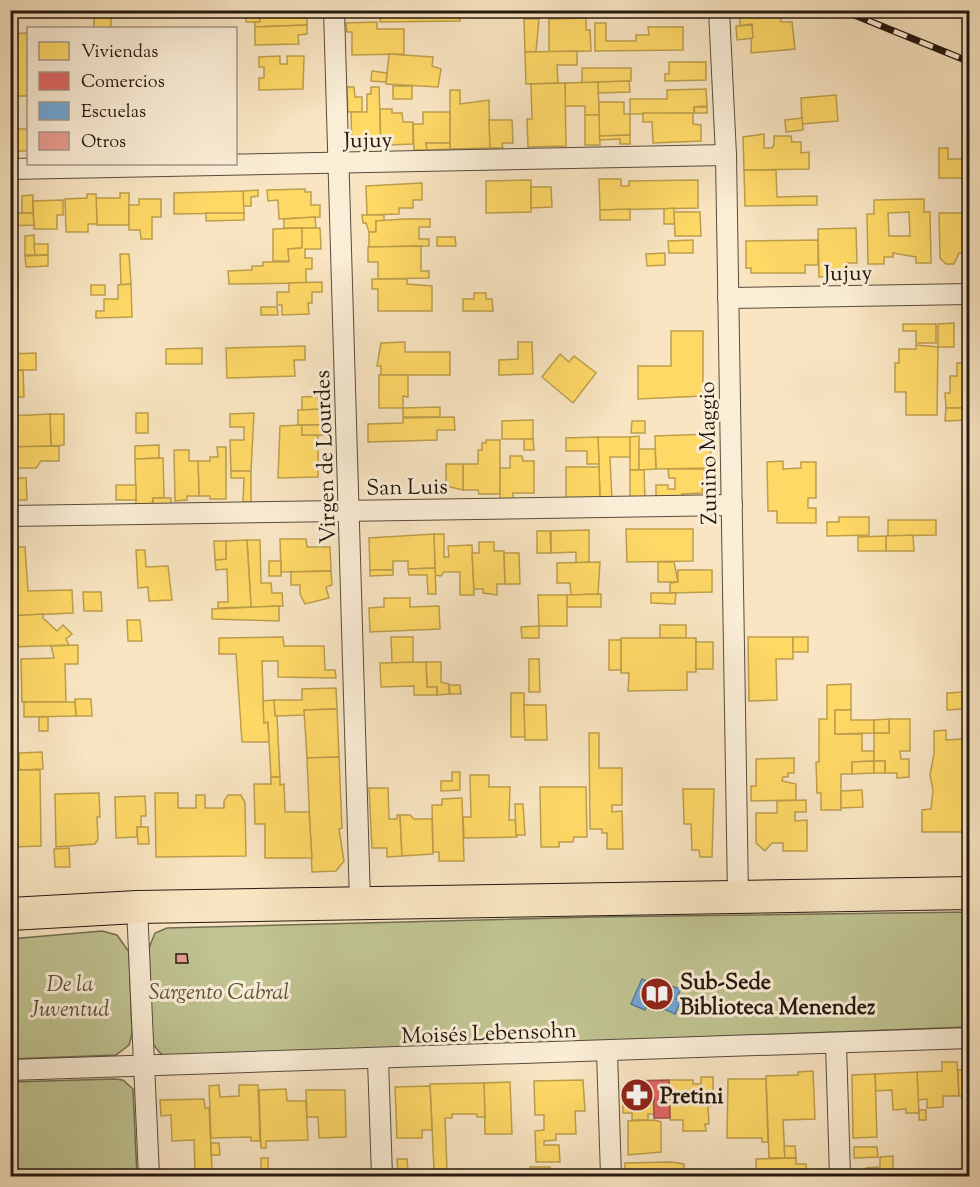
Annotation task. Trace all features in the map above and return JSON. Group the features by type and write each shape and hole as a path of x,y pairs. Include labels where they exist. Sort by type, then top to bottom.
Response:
{"main road":[{"path":"10,914 137,907 360,902 969,893"}],"street":[{"name":"Virgen de Lourdes","path":"334,10 360,902"},
{"name":"Zunino Maggio","path":"719,10 726,155 738,896"},
{"name":"Jujuy","path":"10,169 726,155"},
{"name":"Jujuy","path":"728,298 969,294"},
{"name":"San Luis","path":"10,516 732,505"},
{"path":"137,907 146,1067 149,1176"},
{"name":"Moisés Lebensohn","path":"10,1071 969,1038"},
{"path":"836,1044 840,1176"},
{"path":"607,1052 611,1176"},
{"path":"378,1060 382,1176"}],"green space":[{"name":"Sargento Cabral","path":"969,912 969,1027 172,1057 161,1054 152,1043 149,948 155,933 167,928 595,917"},
{"name":"De la Juventud","path":"102,931 117,935 129,952 132,1034 129,1045 116,1055 11,1059 10,939"},
{"path":"123,1080 133,1089 137,1176 11,1176 11,1082"}],"building: Viviendas":[{"path":"10,10 17,10 17,20 12,21 13,33 10,33"},
{"path":"94,10 111,10 111,27 94,27"},
{"path":"246,10 264,10 259,13 260,22 246,22"},
{"path":"264,10 294,10 294,18 307,18 307,25 255,27 255,22 260,22 259,13"},
{"path":"380,10 459,10 460,21 380,22"},
{"path":"524,10 547,10 547,15 524,15"},
{"path":"740,10 780,17 781,22 792,22 795,49 751,53 752,24 740,26"},
{"path":"586,18 586,30 590,30 591,51 549,52 549,19"},
{"path":"524,19 539,19 536,52 525,52"},
{"path":"377,22 377,29 404,29 404,54 352,55 352,32 347,32 346,23"},
{"path":"595,23 606,23 606,41 636,41 636,35 649,35 648,27 683,27 683,50 595,51"},
{"path":"307,25 307,34 298,35 299,44 255,45 255,27"},
{"path":"752,25 753,38 737,40 736,26"},
{"path":"27,33 27,96 10,96 10,34"},
{"path":"577,51 577,65 557,65 558,83 526,84 525,52"},
{"path":"389,54 433,57 432,66 441,69 438,87 386,84"},
{"path":"280,56 280,64 287,64 287,56 304,56 303,89 259,90 259,78 264,78 264,67 259,67 259,57"},
{"path":"669,62 706,62 706,80 665,81 665,74 669,74"},
{"path":"582,68 631,68 631,81 582,83"},
{"path":"372,71 387,73 386,82 371,81"},
{"path":"629,81 630,92 598,93 598,82"},
{"path":"598,82 599,115 585,115 585,106 565,106 565,83"},
{"path":"565,83 566,146 528,147 527,119 532,119 531,84"},
{"path":"393,86 412,86 412,99 393,99"},
{"path":"347,87 354,87 355,97 362,97 362,112 348,112"},
{"path":"371,87 379,87 381,148 352,149 351,112 367,112 367,94 371,94"},
{"path":"706,89 707,106 694,107 694,113 630,114 630,99 667,99 667,90"},
{"path":"450,90 460,90 460,104 489,100 490,148 450,149"},
{"path":"836,95 838,121 802,124 801,98"},
{"path":"599,102 624,102 624,114 630,114 630,135 599,136"},
{"path":"694,107 707,107 707,113 695,113"},
{"path":"380,109 392,109 392,113 402,113 403,122 413,122 413,144 388,145 389,151 381,151"},
{"path":"423,112 450,112 450,143 426,143 427,150 414,150 413,124 423,124"},
{"path":"643,113 693,113 693,124 701,125 701,141 653,143 652,122 643,122"},
{"path":"585,115 599,115 600,145 585,145"},
{"path":"802,118 803,130 786,132 785,120"},
{"path":"489,120 512,120 513,143 502,143 503,148 490,148"},
{"path":"10,129 27,129 27,151 18,151 18,160 10,160"},
{"path":"764,134 764,148 772,148 774,136 791,136 792,142 801,142 801,153 809,152 809,169 744,170 743,137"},
{"path":"630,135 630,144 620,144 620,139 600,140 599,136"},
{"path":"426,143 450,143 450,149 427,150"},
{"path":"939,148 948,148 948,159 967,159 967,178 939,178"},
{"path":"744,170 776,170 777,197 817,196 817,205 745,206"},
{"path":"599,179 621,179 621,186 629,186 629,181 698,180 698,208 600,210"},
{"path":"531,180 531,212 486,213 486,181"},
{"path":"422,183 422,200 413,200 413,208 399,208 399,214 367,215 366,186"},
{"path":"531,187 551,187 552,207 531,208"},
{"path":"305,189 305,192 311,192 311,205 320,205 320,217 279,219 278,200 268,201 267,190"},
{"path":"258,190 258,196 251,197 251,206 243,206 243,191"},
{"path":"243,191 244,213 174,214 174,193"},
{"path":"120,193 129,193 129,225 97,225 96,198 120,198"},
{"path":"87,194 96,194 97,224 88,224 88,232 66,232 65,199 87,198"},
{"path":"33,195 33,213 22,213 22,196"},
{"path":"139,199 161,199 161,217 152,217 152,239 141,239 140,230 129,230 129,205 139,205"},
{"path":"924,199 924,212 930,212 931,263 916,263 916,257 893,253 893,257 884,257 884,264 868,264 867,214 874,214 874,200","holes":["909,212 910,236 889,236 888,213"]},
{"path":"63,200 63,215 57,215 57,229 34,229 33,201"},
{"path":"674,208 675,224 664,224 664,209"},
{"path":"630,209 630,220 600,220 600,210"},
{"path":"674,212 700,212 701,236 675,236"},
{"path":"10,213 33,213 34,225 10,226"},
{"path":"206,213 244,213 244,220 206,221"},
{"path":"939,213 967,213 965,253 959,253 954,264 946,264 940,258"},
{"path":"362,215 384,215 384,221 376,221 376,232 369,232 366,223 363,223"},
{"path":"315,217 316,228 284,228 284,219"},
{"path":"430,219 430,227 419,227 419,239 429,239 429,246 369,247 369,232 376,232 376,221"},
{"path":"965,227 970,227 970,256 965,256"},
{"path":"302,228 302,248 288,249 289,261 273,261 273,229"},
{"path":"302,228 320,228 321,249 305,249 305,258 312,258 312,269 306,269 306,283 229,284 228,271 252,270 252,266 263,266 263,262 289,262 288,249 302,248"},
{"path":"856,228 857,263 847,263 847,276 819,277 818,229"},
{"path":"34,235 35,255 25,255 25,236"},
{"path":"437,237 455,237 456,246 437,246"},
{"path":"693,240 693,253 669,253 668,241"},
{"path":"818,240 818,265 805,265 805,273 751,273 751,268 746,268 746,241"},
{"path":"34,244 48,244 48,255 35,255"},
{"path":"421,246 421,271 429,271 429,278 378,279 378,262 368,262 368,247"},
{"path":"665,253 665,265 647,266 646,254"},
{"path":"120,254 129,254 131,284 121,285"},
{"path":"48,255 48,266 26,267 25,256"},
{"path":"10,273 18,273 18,285 10,285"},
{"path":"372,279 407,279 407,284 432,286 432,311 378,311 378,289 372,289"},
{"path":"322,282 322,292 312,292 312,303 308,303 309,314 282,315 282,305 277,305 277,292 289,292 289,283"},
{"path":"131,284 132,317 96,318 96,311 104,311 104,299 118,299 118,285"},
{"path":"91,285 105,285 105,295 91,295"},
{"path":"10,287 16,287 16,304 10,304"},
{"path":"474,293 486,293 486,299 492,299 493,311 463,311 463,299 474,299"},
{"path":"261,307 277,307 278,315 261,315"},
{"path":"954,323 954,347 938,347 938,324"},
{"path":"903,324 936,324 936,343 916,343 916,331 903,331"},
{"path":"671,331 703,331 703,396 638,399 638,366 671,366"},
{"path":"405,342 405,352 450,352 450,375 381,375 381,366 377,366 381,343"},
{"path":"518,342 532,342 533,374 499,375 499,360 518,359"},
{"path":"916,345 938,347 937,415 906,415 906,392 895,392 895,363 899,363 899,349 916,349"},
{"path":"305,346 305,360 294,360 295,376 227,378 226,348"},
{"path":"202,348 202,364 166,364 166,349"},
{"path":"36,353 36,370 10,370 10,354"},
{"path":"560,354 569,362 574,356 596,373 573,403 542,377"},
{"path":"957,363 970,363 970,408 946,408 945,393 950,393 950,376 957,376"},
{"path":"23,370 24,397 10,397 10,371"},
{"path":"379,375 408,375 408,397 403,396 403,408 379,408"},
{"path":"324,396 324,409 302,410 302,397"},
{"path":"440,407 440,417 403,417 403,408"},
{"path":"946,408 970,408 970,420 945,421"},
{"path":"324,409 324,425 298,425 298,410"},
{"path":"136,413 148,413 148,433 136,433"},
{"path":"254,413 251,471 231,471 230,440 244,440 244,427 230,427 230,414"},
{"path":"50,414 64,414 64,445 51,446"},
{"path":"50,414 51,446 10,447 10,416"},
{"path":"454,417 455,430 437,430 437,440 368,442 368,424 403,423 403,418"},
{"path":"533,420 533,439 502,439 502,421"},
{"path":"632,421 645,421 645,433 631,433"},
{"path":"302,425 302,435 318,435 318,477 278,478 280,426"},
{"path":"302,425 324,425 324,435 302,435"},
{"path":"710,434 711,468 656,469 655,436"},
{"path":"639,436 639,470 630,470 630,437"},
{"path":"598,437 630,437 630,457 610,457 612,500 600,500"},
{"path":"598,437 599,464 587,464 587,451 566,451 566,438"},
{"path":"524,439 533,439 534,450 524,450"},
{"path":"486,440 500,440 500,494 479,494 478,490 463,490 463,464 478,464 478,450 482,450 482,443 486,443"},
{"path":"159,445 159,458 135,459 135,446"},
{"path":"59,446 59,461 41,461 36,468 15,468 15,478 10,478 10,447"},
{"path":"217,447 226,447 226,499 199,496 198,461 210,461 210,457 218,457"},
{"path":"639,449 655,449 656,469 639,470"},
{"path":"174,450 189,450 189,461 198,461 199,496 187,496 187,500 175,501"},
{"path":"510,456 522,456 523,461 534,461 534,493 513,493 513,502 500,502 500,468 510,468"},
{"path":"163,458 164,498 153,498 152,504 136,505 135,459"},
{"path":"783,461 783,469 801,468 801,462 816,462 816,498 808,498 808,508 816,508 816,523 777,523 777,511 768,511 767,462"},
{"path":"446,464 463,464 463,490 446,486"},
{"path":"566,467 599,467 600,500 566,501"},
{"path":"668,469 704,469 702,493 682,494 682,499 656,500 656,485 668,485 668,489 675,489 675,478 669,478"},
{"path":"630,470 644,470 645,500 630,500"},
{"path":"231,471 251,471 251,502 243,502 244,478 231,478"},
{"path":"10,478 26,478 27,500 10,500"},
{"path":"116,485 136,485 136,500 116,500"},
{"path":"153,498 171,498 171,512 153,504"},
{"path":"839,517 869,517 869,535 827,536 827,522 839,522"},
{"path":"888,520 936,520 936,535 888,536"},
{"path":"626,529 693,529 693,561 627,562"},
{"path":"589,530 589,562 576,563 576,552 551,553 551,531"},
{"path":"537,531 550,531 551,553 537,553"},
{"path":"434,534 444,534 444,557 449,557 448,546 472,545 474,595 460,595 460,572 444,572 441,576 435,575"},
{"path":"434,534 435,568 408,569 408,561 393,561 393,570 370,570 369,538"},
{"path":"913,535 914,551 886,551 886,536"},
{"path":"886,536 886,551 858,551 858,537"},
{"path":"280,539 306,539 307,547 330,547 331,571 281,572"},
{"path":"247,540 260,540 261,583 271,583 272,593 282,593 283,606 251,607"},
{"path":"247,540 251,607 218,608 218,602 228,602 227,569 216,570 215,560 226,559 226,541"},
{"path":"214,541 226,541 226,559 215,560"},
{"path":"479,542 494,542 494,551 504,551 505,584 497,584 497,595 483,593 483,589 474,589 472,553 479,553"},
{"path":"10,547 25,547 28,591 72,590 73,613 10,616"},
{"path":"136,550 145,550 146,567 168,566 172,600 149,601 148,587 138,588"},
{"path":"504,553 519,553 520,584 505,584"},
{"path":"269,561 281,561 281,576 269,576"},
{"path":"600,562 598,594 571,595 570,583 557,583 557,563"},
{"path":"658,562 674,562 678,582 658,582"},
{"path":"435,568 436,594 428,594 427,575 409,575 408,569"},
{"path":"370,570 393,570 393,575 370,576"},
{"path":"678,570 712,570 712,592 670,593 670,583 678,582"},
{"path":"331,571 332,585 326,587 329,598 305,604 300,594 300,585 291,585 291,572"},
{"path":"83,592 101,592 102,611 84,611"},
{"path":"651,593 676,593 675,604 651,603"},
{"path":"601,594 601,607 567,607 567,595"},
{"path":"538,595 567,595 567,626 539,626"},
{"path":"384,598 410,598 410,607 439,606 440,629 370,632 369,608 384,607"},
{"path":"279,606 279,621 212,619 212,609"},
{"path":"43,614 43,618 57,631 63,625 72,634 66,639 69,645 10,647 10,616"},
{"path":"127,620 140,620 142,641 128,641"},
{"path":"660,625 686,625 686,638 660,638"},
{"path":"539,626 539,638 522,638 521,627"},
{"path":"283,637 284,646 324,646 325,670 335,670 336,678 278,677 278,661 262,661 264,723 268,722 269,742 242,742 236,654 219,654 219,638"},
{"path":"391,637 413,637 413,662 392,663"},
{"path":"748,637 793,637 793,659 776,659 777,700 749,701"},
{"path":"793,637 808,637 808,652 793,652"},
{"path":"621,638 696,638 696,672 687,672 687,690 628,691 629,673 621,673"},
{"path":"609,640 621,640 621,670 609,670"},
{"path":"696,642 713,642 713,669 696,669"},
{"path":"78,645 78,664 65,664 66,702 22,702 21,659 54,658 51,646"},
{"path":"529,659 539,659 540,692 529,692"},
{"path":"426,662 441,662 441,682 449,684 449,694 437,695 437,687 427,687"},
{"path":"426,662 427,687 437,687 437,695 414,695 414,686 381,687 380,663"},
{"path":"851,684 851,710 835,710 835,734 862,734 862,751 874,751 874,761 852,762 852,774 841,774 841,810 821,810 821,793 817,793 816,762 819,762 819,719 827,719 827,685"},
{"path":"449,685 460,685 461,694 450,694"},
{"path":"336,688 337,709 304,710 305,715 275,716 274,700 302,700 302,689"},
{"path":"963,692 963,709 947,710 947,693"},
{"path":"511,693 524,693 525,737 511,737"},
{"path":"75,699 91,699 92,716 76,716"},
{"path":"274,700 280,777 271,777 268,722 264,723 263,701"},
{"path":"24,702 75,702 76,716 24,717"},
{"path":"524,705 546,705 547,740 525,740"},
{"path":"337,709 339,757 307,758 304,710"},
{"path":"835,710 851,710 851,720 874,720 874,733 835,734"},
{"path":"39,717 48,717 48,731 39,731"},
{"path":"889,719 910,719 910,751 900,751 901,759 909,759 909,777 897,778 897,773 885,773 885,761 874,761 874,733 889,733"},
{"path":"889,719 889,733 874,733 874,720"},
{"path":"946,730 946,740 964,739 964,832 922,832 922,810 931,809 933,790 930,775 934,754 934,731"},
{"path":"589,733 599,733 599,768 622,768 622,805 612,805 612,812 622,811 623,849 607,849 607,833 602,833 602,829 590,829"},
{"path":"964,739 970,739 970,775 964,775"},
{"path":"42,752 43,769 19,770 19,753"},
{"path":"339,757 342,828 339,829 344,861 336,871 312,872 307,758"},
{"path":"794,758 794,773 788,773 788,777 783,777 782,781 796,784 796,800 751,801 751,786 756,786 756,759"},
{"path":"874,761 874,773 852,774 852,762"},
{"path":"874,761 885,761 885,773 874,773"},
{"path":"10,770 40,770 41,846 10,847"},
{"path":"452,772 460,772 460,790 441,791 441,781 452,781"},
{"path":"470,775 489,775 489,787 510,787 509,820 515,820 517,837 464,838 463,817 471,817"},
{"path":"271,777 280,777 280,785 284,784 285,812 309,812 312,858 265,858 265,824 255,824 254,784 271,784"},
{"path":"964,781 970,781 970,829 964,829"},
{"path":"540,787 586,787 587,837 574,837 573,842 559,842 559,847 541,847"},
{"path":"369,788 388,788 389,819 397,819 397,815 400,815 402,856 387,857 387,848 372,848"},
{"path":"683,789 714,789 712,857 700,857 699,850 692,850 691,824 684,824"},
{"path":"862,790 863,807 841,808 841,791"},
{"path":"99,793 100,817 97,817 98,839 95,844 56,847 55,794"},
{"path":"155,793 178,793 178,808 196,808 196,795 205,795 205,808 224,808 224,801 228,795 241,795 245,803 246,856 156,857"},
{"path":"145,796 146,816 141,816 141,827 137,827 137,837 116,838 115,797"},
{"path":"462,798 464,861 439,861 439,852 433,852 432,805 442,805 442,799"},
{"path":"806,800 806,812 795,812 795,821 807,820 807,851 783,851 783,843 772,843 765,851 756,843 756,813 777,813 777,801"},
{"path":"515,804 523,804 525,835 516,835"},
{"path":"400,815 410,815 414,819 432,819 433,854 402,856"},
{"path":"137,827 148,827 149,844 138,844"},
{"path":"69,848 70,867 55,867 54,849"},
{"path":"942,1062 957,1062 959,1096 943,1096 943,1107 927,1108 927,1099 918,1100 917,1072 942,1071"},
{"path":"958,1070 970,1070 970,1096 959,1096"},
{"path":"813,1071 815,1119 783,1120 785,1158 769,1158 766,1076 798,1075 798,1072"},
{"path":"917,1072 919,1113 906,1113 906,1109 893,1110 892,1090 876,1091 875,1074"},
{"path":"875,1074 877,1137 853,1138 852,1075"},
{"path":"701,1077 713,1077 713,1096 711,1096 711,1106 708,1106 709,1124 705,1124 706,1131 683,1131 683,1120 670,1120 669,1080 693,1080 693,1084 701,1084"},
{"path":"728,1079 766,1079 768,1142 762,1142 762,1138 727,1138"},
{"path":"583,1080 585,1111 575,1111 576,1134 556,1134 556,1140 544,1141 544,1145 559,1145 560,1162 536,1162 535,1131 544,1130 544,1115 535,1115 534,1081"},
{"path":"510,1082 512,1134 485,1134 484,1083"},
{"path":"484,1083 485,1117 477,1117 477,1114 452,1114 452,1118 445,1118 447,1170 434,1170 430,1084"},
{"path":"219,1085 220,1097 239,1096 239,1085 258,1085 260,1141 251,1141 251,1137 211,1138 209,1086"},
{"path":"430,1086 432,1130 422,1130 422,1138 397,1138 395,1087"},
{"path":"286,1089 287,1101 306,1101 308,1140 266,1141 266,1148 261,1148 259,1090"},
{"path":"306,1090 345,1090 346,1137 319,1138 318,1117 307,1117"},
{"path":"204,1099 205,1108 209,1108 212,1169 195,1170 194,1140 172,1141 171,1115 161,1116 160,1100"},
{"path":"623,1099 653,1099 654,1114 648,1114 648,1120 632,1120 632,1113 623,1113"},
{"path":"919,1110 926,1110 926,1120 919,1120"},
{"path":"655,1120 661,1122 661,1152 628,1155 628,1121"},
{"path":"211,1143 219,1143 220,1155 211,1155"},
{"path":"784,1146 795,1146 796,1158 785,1158"},
{"path":"854,1147 877,1147 878,1157 854,1158"},
{"path":"893,1156 893,1176 866,1176 866,1168 880,1167 880,1157"},
{"path":"261,1158 268,1158 268,1176 261,1176"},
{"path":"796,1158 796,1164 806,1164 807,1176 756,1176 756,1159"},
{"path":"397,1159 407,1159 408,1171 398,1172"},
{"path":"625,1163 684,1164 684,1176 625,1176"},
{"path":"530,1167 550,1167 550,1176 530,1176"},
{"path":"463,1169 463,1176 407,1176 407,1171"}],"building: Comercios":[{"path":"669,1080 670,1118 654,1118 654,1099 629,1099 629,1081"}],"building: Escuelas":[{"name":"Sub-Sede Biblioteca Menendez","path":"642,979 655,985 657,982 681,989 676,999 681,1000 675,1014 649,1002 645,1010 631,1004"}],"building: Otros":[{"path":"176,954 187,954 188,963 176,963"}],"railway":[{"path":"842,10 970,62"}],"place":[{"name":"Sub-Sede Biblioteca Menendez","path":"657,994"},
{"name":"Pretini","path":"637,1095"}]}
